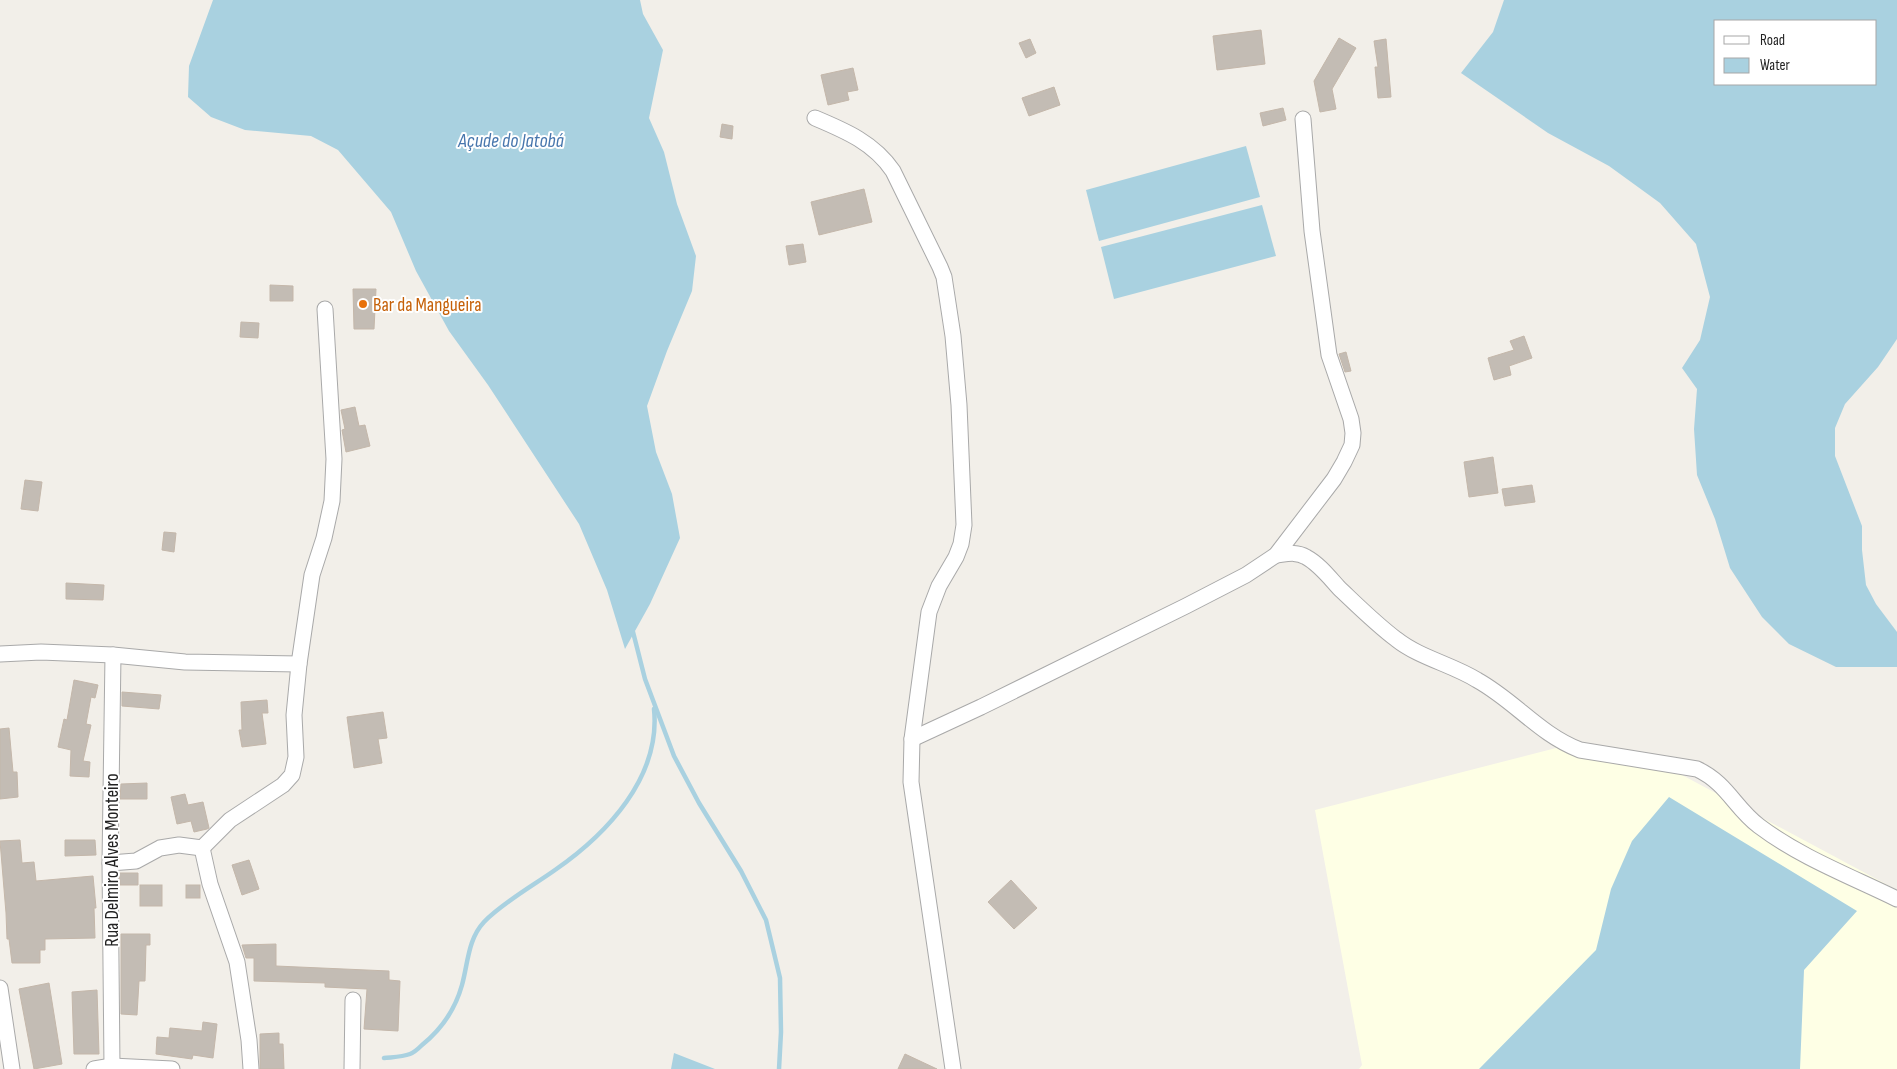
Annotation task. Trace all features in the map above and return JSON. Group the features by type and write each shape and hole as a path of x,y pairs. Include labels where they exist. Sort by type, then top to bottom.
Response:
{"street":[{"path":"816,118 873,148 894,171 940,267 953,336 965,505 964,525 961,544 956,557 939,586 930,612 912,739 911,782 953,1069"},
{"path":"912,739 982,707 1246,575 1276,556 1334,479 1352,445 1353,433 1351,419 1329,355 1312,231 1303,119"},
{"path":"202,848 230,820 283,786 292,775 296,757 294,715 299,664 312,575 332,501 334,460 325,308"},
{"path":"1276,556 1295,553 1309,559 1395,639 1414,651 1476,678 1563,744 1580,750 1697,769 1716,780 1756,824 1790,848 1897,899"},
{"path":"0,654 41,652 112,655 185,662 299,664"},
{"name":"Rua Delmiro Alves Monteiro","path":"112,655 110,863 112,1066"},
{"path":"110,863 136,862 160,848 179,845 202,848"},
{"path":"202,848 210,884 237,962 248,1031 251,1069"},
{"path":"0,988 12,1069"},
{"path":"352,1069 354,1000"},
{"path":"94,1069 112,1066 172,1069"}],"shaded area":[{"path":"1556,748 1669,768 1897,890 1897,1069 1359,1069 1362,1065 1315,810"}],"water":[{"name":"Açude do Jatobá","path":"213,0 640,0 643,14 663,50 649,118 664,152 677,204 696,256 692,291 647,406 656,452 672,494 680,538 650,604 625,649 607,590 579,524 488,385 449,331 416,271 391,212 338,150 311,136 245,130 211,117 188,97 189,66"},
{"path":"1504,0 1897,0 1897,339 1878,367 1845,404 1835,428 1835,456 1862,526 1862,550 1866,585 1876,604 1897,632 1897,667 1836,667 1789,644 1762,617 1730,568 1715,519 1697,475 1694,429 1697,389 1682,368 1700,340 1710,297 1696,244 1660,203 1609,166 1548,133 1461,73 1493,32"},
{"path":"1246,146 1260,197 1099,241 1086,190"},
{"path":"1262,205 1276,256 1114,299 1101,247"},
{"path":"1669,797 1857,911 1804,970 1800,1069 1479,1069 1596,950 1611,889 1632,841"},
{"path":"674,1053 715,1069 671,1069"}],"building":[{"path":"1261,30 1265,64 1217,70 1213,36"},
{"path":"1339,38 1356,48 1332,89 1336,109 1320,112 1314,81"},
{"path":"1030,39 1036,53 1026,58 1019,43"},
{"path":"1386,39 1391,97 1378,98 1375,67 1378,67 1374,41"},
{"path":"853,68 858,90 847,92 849,100 828,105 821,75"},
{"path":"1054,87 1060,105 1029,116 1022,98"},
{"path":"1283,108 1286,120 1263,126 1260,113"},
{"path":"722,124 733,126 732,139 720,137"},
{"path":"864,189 872,222 819,235 811,202"},
{"path":"803,244 806,262 789,265 786,246"},
{"path":"270,285 293,286 293,301 270,301"},
{"path":"353,289 376,289 374,329 354,329"},
{"path":"241,322 259,323 258,338 240,337"},
{"path":"1524,336 1532,358 1509,366 1511,375 1494,380 1488,358 1514,350 1510,341"},
{"path":"1346,352 1351,371 1345,372 1339,354"},
{"path":"355,407 359,426 365,425 370,446 346,452 342,430 345,429 341,410"},
{"path":"1493,457 1498,493 1469,497 1464,462"},
{"path":"25,480 42,482 38,511 21,509"},
{"path":"1532,485 1535,502 1505,506 1502,489"},
{"path":"164,532 176,533 174,552 162,550"},
{"path":"66,583 104,585 103,600 66,599"},
{"path":"74,680 98,685 95,698 91,697 86,724 91,725 83,761 90,762 89,777 70,776 71,750 58,747 64,719 67,720"},
{"path":"122,692 161,695 159,709 122,706"},
{"path":"267,700 268,713 262,713 266,744 242,747 239,730 242,730 241,702"},
{"path":"383,712 387,738 378,739 382,763 354,768 347,717"},
{"path":"9,728 13,772 17,772 18,797 0,799 0,729"},
{"path":"147,783 147,799 120,799 121,784"},
{"path":"185,794 188,805 203,802 209,828 194,832 191,821 177,824 171,797"},
{"path":"20,840 22,863 34,862 36,881 93,876 96,908 94,908 95,938 45,939 45,950 40,950 40,963 12,963 9,939 7,939 0,841"},
{"path":"65,840 95,840 96,855 65,856"},
{"path":"249,860 259,889 242,895 232,865"},
{"path":"119,873 138,873 138,885 120,885"},
{"path":"1011,880 1037,908 1014,929 988,902"},
{"path":"140,885 162,885 162,906 140,906"},
{"path":"186,885 200,885 200,898 186,898"},
{"path":"121,934 150,934 150,945 146,945 145,981 139,981 137,1015 121,1014"},
{"path":"276,944 276,966 389,971 389,980 400,981 398,1031 364,1029 367,989 325,987 325,983 254,981 254,958 246,958 242,945"},
{"path":"49,983 62,1064 34,1069 19,989"},
{"path":"97,990 99,1054 74,1054 72,992"},
{"path":"203,1022 217,1024 213,1058 193,1055 192,1059 156,1054 157,1037 169,1038 170,1028 202,1031"},
{"path":"279,1033 279,1044 283,1044 284,1069 260,1069 260,1034"},
{"path":"905,1054 937,1069 898,1069"}],"waterway":[{"path":"632,628 645,679 674,756 699,803 741,871 766,920 780,978 781,1032 779,1069"},
{"path":"384,1058 412,1053 442,1026 456,1003 469,952 475,936 484,922 509,901 574,856 611,821 627,802 649,758 654,734 654,709"}],"place":[{"name":"Bar da Mangueira","path":"363,304"}]}
